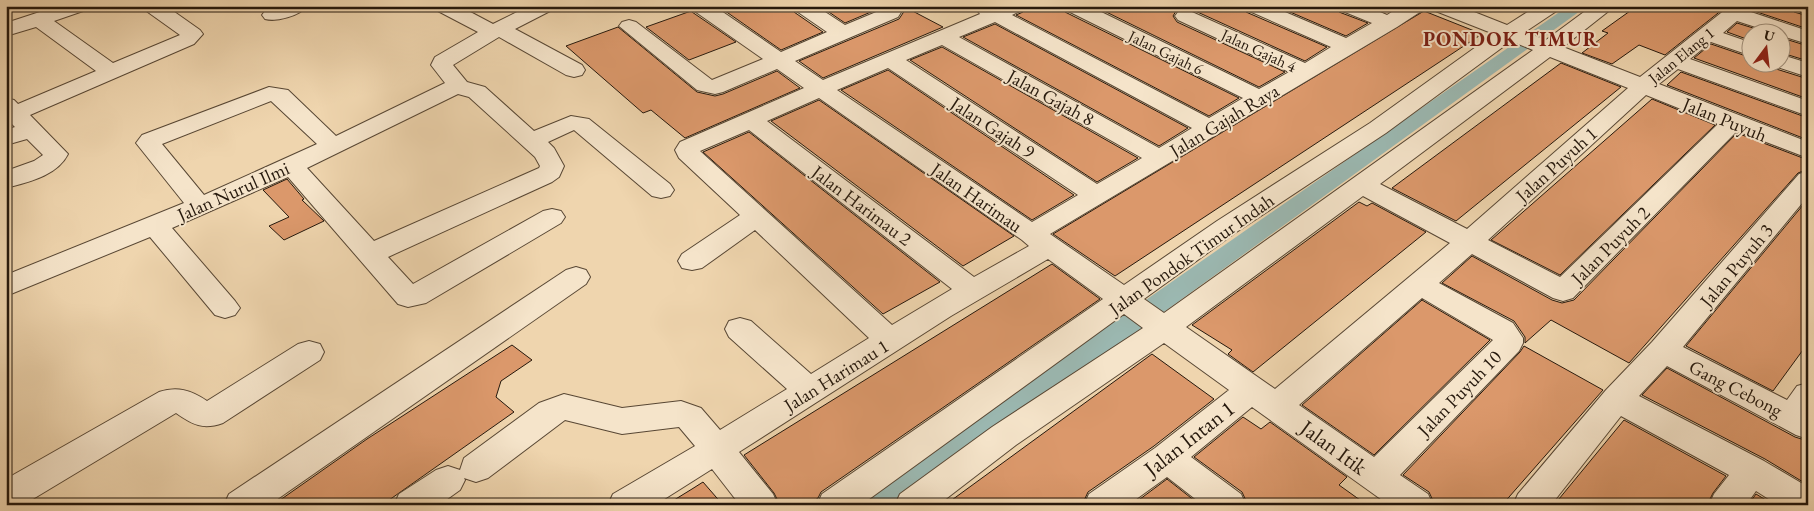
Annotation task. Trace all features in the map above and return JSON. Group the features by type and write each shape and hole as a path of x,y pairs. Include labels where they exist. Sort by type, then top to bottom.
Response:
{"street":[{"path":"6,30 79,6"},
{"path":"6,180 48,164 56,157 56,154 11,109 187,40 193,34 152,6"},
{"path":"272,15 297,6"},
{"path":"443,6 496,30 574,70"},
{"path":"370,254 547,175 552,166 545,154 474,90 455,87 457,84 442,63 496,30 546,6"},
{"name":"Jalan Harimau","path":"700,6 822,88 1160,325"},
{"path":"802,6 844,34"},
{"name":"Jalan Gajah 6","path":"1073,6 1260,98"},
{"path":"1254,6 1346,46"},
{"path":"1347,6 1390,23"},
{"name":"Jalan Gajah Raya","path":"1040,240 1096,194 1416,6"},
{"name":"Jalan Puyuh","path":"1440,6 1512,36 1808,151"},
{"name":"Jalan Pondok Timur Indah","path":"834,505 1128,303 1226,227 1378,128 1512,36 1551,6"},
{"path":"912,505 1004,436 1467,109 1542,47 1604,6"},
{"path":"1802,6 1808,8"},
{"path":"629,26 708,86 719,86 891,13 891,8"},
{"path":"891,341 688,153 689,147 942,36 998,9 1210,128"},
{"path":"1738,10 1808,38"},
{"name":"Jalan Elang 1","path":"1643,86 1738,10"},
{"name":"Jalan Gajah 4","path":"1186,16 1305,71"},
{"path":"40,20 110,71"},
{"path":"1707,34 1742,46"},
{"name":"Jalan Gajah 8","path":"942,36 1160,158"},
{"name":"Jalan Gajah 9","path":"890,59 1096,194"},
{"path":"1674,60 1808,109"},
{"path":"1792,64 1808,70"},
{"name":"Jalan Puyuh 1","path":"1419,284 1469,242 1643,86"},
{"name":"Jalan Nurul Ilmi","path":"6,286 292,166 455,87"},
{"path":"200,206 148,143 154,137 269,94 276,94 280,95 334,146"},
{"name":"Jalan Harimau 2","path":"751,120 972,290"},
{"name":"Jalan Puyuh 2","path":"1361,185 1563,291 1733,122"},
{"path":"531,141 570,123 581,124 661,190"},
{"path":"6,138 32,129"},
{"path":"292,166 408,297 412,297 552,217"},
{"name":"Jalan Puyuh 3","path":"1530,505 1617,399 1663,350 1808,179"},
{"path":"692,261 757,216"},
{"path":"154,225 225,308"},
{"name":"Jalan Harimau 1","path":"625,505 717,450 972,290 1040,240"},
{"path":"241,505 576,277"},
{"name":"Jalan Intan 1","path":"1101,505 1167,458 1264,397 1419,284"},
{"name":"Jalan Puyuh 10","path":"1376,477 1508,343 1508,338 1502,331 1419,284"},
{"name":"Jalan Itik","path":"1160,325 1416,505"},
{"path":"740,329 810,392"},
{"name":"Gang Cebong","path":"1663,350 1803,413"},
{"path":"6,497 170,402 178,399 202,414 212,414 310,352"},
{"path":"1617,399 1752,470 1807,505"},
{"path":"411,505 462,474 550,412 564,407 616,421 676,414 686,415 694,421 760,505"},
{"path":"1167,458 1229,505"},
{"path":"1726,505 1752,470"}],"building":[{"path":"718,6 790,6 794,12 823,32 781,50"},
{"path":"820,6 876,6 878,9 845,23"},
{"path":"903,6 943,27 823,78 799,61 899,19 905,10"},
{"path":"1027,6 1061,6 1065,12 1239,98 1209,116 1016,15 1023,12"},
{"path":"1094,6 1242,6 1246,12 1327,47 1305,61 1193,10 1184,8 1176,11 1173,16 1177,22 1285,72 1259,87"},
{"path":"1276,6 1335,6 1339,12 1368,23 1346,36"},
{"path":"1637,6 1727,6 1665,55 1639,45 1612,64 1582,53 1608,33 1602,31"},
{"path":"1755,6 1790,6 1794,12 1808,16 1808,29 1792,24 1792,22 1751,10"},
{"path":"691,11 736,42 689,60 646,27"},
{"path":"1424,11 1482,34 1115,276 1053,234"},
{"path":"1737,23 1742,25 1742,37 1727,32"},
{"path":"995,24 1188,128 1159,146 963,37"},
{"path":"618,27 697,92 715,96 723,94 777,71 800,88 685,138 651,110 643,113 566,46"},
{"path":"1792,41 1808,46 1808,61 1792,56"},
{"path":"1711,44 1742,55 1742,72 1786,72 1808,79 1808,99 1694,58"},
{"path":"942,47 1138,158 1097,182 910,60"},
{"path":"1561,63 1621,87 1456,221 1392,188"},
{"path":"888,70 1074,195 1032,220 841,90"},
{"path":"1681,72 1808,118 1808,140 1667,85"},
{"path":"1652,99 1715,125 1560,275 1491,240"},
{"path":"819,100 1014,236 963,266 771,121"},
{"path":"749,132 940,282 883,314 703,152"},
{"path":"1737,133 1808,160 1808,169 1798,173 1629,363 1551,320 1525,343 1525,337 1514,321 1442,283 1472,256 1552,300 1562,303 1574,300"},
{"path":"287,179 304,199 302,200 324,221 284,240 269,226 289,217 263,190"},
{"path":"1808,199 1808,343 1773,391 1686,346"},
{"path":"1359,202 1367,206 1372,203 1426,232 1253,372 1228,354 1232,350 1192,325"},
{"path":"1052,264 1100,299 821,492 818,498 808,505 780,505 774,493 744,455"},
{"path":"1422,300 1490,340 1374,455 1302,405"},
{"path":"512,345 532,360 501,381 496,397 514,412 382,505 273,505 367,439"},
{"path":"1524,346 1603,390 1502,505 1435,505 1429,492 1403,475"},
{"path":"1152,354 1214,399 1154,446 1088,492 1082,505 945,505"},
{"path":"1667,368 1795,437 1808,441 1808,485 1765,459 1642,395"},
{"path":"1243,417 1261,429 1270,422 1347,477 1339,485 1367,505 1248,505 1242,492 1194,457"},
{"path":"1624,420 1726,476 1713,493 1707,505 1554,505"},
{"path":"1167,479 1200,505 1132,505"},
{"path":"703,482 723,505 666,505 692,489"},
{"path":"1756,494 1774,505 1748,505"}],"waterway":[{"path":"874,505 1579,6"}],"district":[{"name":"PONDOK TIMUR","path":"1511,39"}]}
